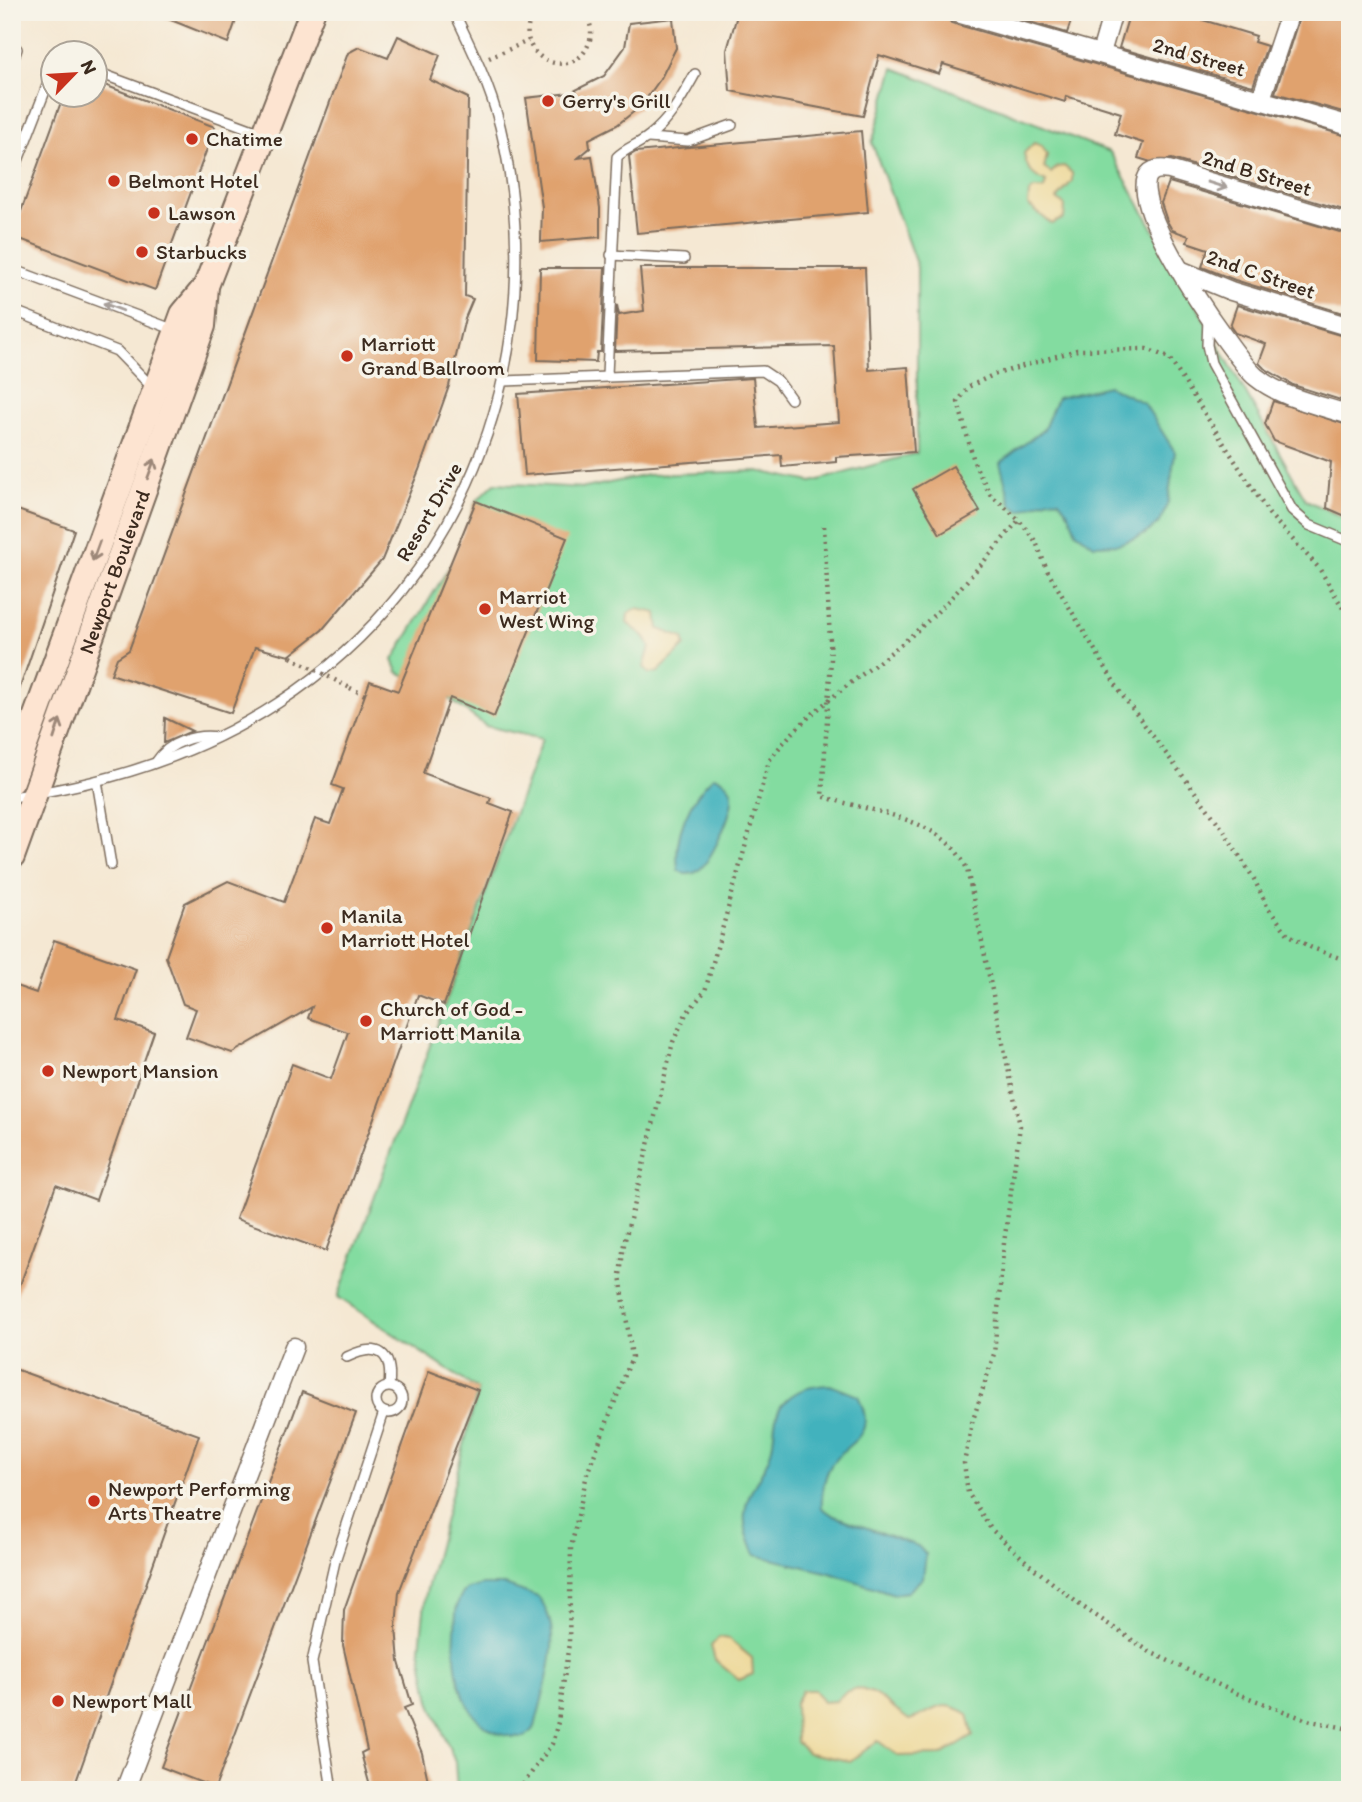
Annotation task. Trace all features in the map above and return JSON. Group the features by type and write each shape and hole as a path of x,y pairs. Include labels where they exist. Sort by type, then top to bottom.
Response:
{"street":[{"name":"Newport Boulevard","path":"12,857 24,795 202,326 206,286 312,12"},
{"name":"2nd Street","path":"954,12 1350,127"},
{"path":"1101,53 1113,12"},
{"path":"1261,99 1290,12"},
{"name":"2nd B Street","path":"1152,172 1159,169 1169,170 1350,224"},
{"name":"2nd C Street","path":"1152,172 1146,184 1146,199 1153,225 1180,270 1231,291 1350,327"},
{"path":"1180,270 1255,376 1276,391 1350,415"},
{"name":"Newport Boulevard","path":"12,781 183,314 206,286"},
{"path":"126,1789 294,1347"}],"lane":[{"name":"Resort Drive","path":"97,781 157,761 164,751 199,735 218,737 279,703 320,673 351,646 394,601 424,561 461,497 490,429 504,381 515,317 516,226 500,124 479,62 454,12"},
{"path":"12,63 17,49"},
{"path":"607,375 617,157 626,148 648,138 678,105 695,74"},
{"path":"108,76 266,135"},
{"path":"12,176 38,108"},
{"path":"648,138 688,141 733,125"},
{"path":"611,255 684,259"},
{"path":"12,269 177,331"},
{"path":"12,310 117,351 155,390"},
{"path":"1210,313 1206,326 1211,363 1284,498 1308,525 1350,542"},
{"path":"504,381 763,371 778,381 791,398"},
{"path":"24,795 97,781 111,865"},
{"path":"347,1357 362,1350 376,1349 386,1357 391,1368 389,1386"},
{"path":"389,1386 398,1390 402,1401 396,1412 384,1412 377,1406 376,1397 381,1389 389,1386"},
{"path":"332,1790 312,1662 335,1561 384,1412"}],"path":[{"path":"534,12 527,30 528,41 540,57 560,64 570,62 586,49 591,29 584,12"},
{"path":"479,62 528,41"},
{"path":"1350,620 1319,568 1269,514 1169,358 1147,349 1077,350 993,375 968,387 958,402 975,465 990,494 1019,520 1036,542 1048,572 1122,695 1222,828 1274,916 1288,934 1310,947 1350,962"},
{"path":"519,1790 552,1744 558,1722 569,1643 571,1548 587,1474 632,1357 620,1275 624,1244 673,1042 686,1014 705,991 769,761 787,736 923,626 1019,520"},
{"path":"824,526 831,659 822,796 922,826 942,835 959,851 967,869 1013,1081 1020,1126 1004,1243 994,1354 972,1423 964,1463 968,1493 991,1529 1030,1565 1080,1605 1150,1652 1237,1693 1307,1720 1350,1729"},
{"path":"289,656 365,695"},
{"path":"585,1790 616,1787 622,1790"}],"green space":[{"path":"894,68 1110,152 1306,500 1350,521 1350,1790 457,1790 455,1762 430,1701 420,1648 426,1593 478,1390 338,1297 542,739 486,726 447,697 398,672 393,660 457,554 476,501 495,483 585,488 648,475 758,471 812,482 917,453 917,267 872,143"}],"sand":[{"path":"1034,143 1042,146 1047,155 1044,168 1051,173 1057,167 1064,166 1072,173 1072,181 1057,199 1065,206 1064,218 1052,224 1028,205 1029,193 1034,189 1044,189 1046,182 1033,174 1027,164 1024,153"},
{"path":"637,609 657,613 659,629 683,638 685,646 658,672 649,674 644,667 650,647 644,636 627,623 628,614"},
{"path":"719,1637 729,1639 752,1658 753,1674 739,1680 715,1660 711,1646"},
{"path":"857,1688 873,1693 909,1720 943,1706 958,1709 968,1714 973,1735 941,1755 898,1756 878,1741 850,1761 808,1753 796,1742 795,1703 802,1690 814,1690 823,1702 836,1701 845,1692"}],"water":[{"path":"1108,386 1144,403 1175,452 1168,502 1160,522 1145,534 1119,544 1094,545 1076,532 1069,514 1059,500 1049,499 1020,511 1011,504 1000,463 1044,429 1057,398"},
{"path":"714,776 730,788 732,803 720,837 708,859 696,872 685,874 678,870 681,831 690,807"},
{"path":"830,1385 858,1396 865,1422 857,1438 835,1459 829,1469 823,1488 822,1508 834,1516 918,1546 926,1554 923,1578 907,1592 894,1594 830,1573 755,1555 749,1540 745,1524 747,1504 769,1456 779,1409 798,1392"},
{"path":"482,1585 505,1585 538,1597 547,1611 551,1627 551,1660 535,1727 525,1737 505,1735 489,1728 476,1717 460,1686 455,1649 458,1604 466,1590"}],"building":[{"path":"151,12 239,12 228,43"},
{"path":"738,12 943,12 951,23 1350,137 1350,212 1172,159 1151,162 1138,158 1143,143 1115,134 1121,113 1066,96 1065,102 943,64 939,74 879,55 863,116 730,91 727,50"},
{"path":"996,12 1074,12 1067,33"},
{"path":"1130,12 1176,12 1256,36 1254,42 1267,46 1253,86 1119,48"},
{"path":"1301,12 1350,12 1350,114 1275,93"},
{"path":"673,18 676,48 661,78 641,106 617,125 589,139 590,148 578,158 592,156 600,208 600,237 541,242 542,207 526,98 570,93 604,76 625,47 629,23"},
{"name":"Marriott Grand Ballroom","path":"398,36 440,55 430,80 468,98 465,296 473,299 465,318 449,386 419,470 382,560 322,630 289,656 255,647 231,713 111,674 117,658 129,650 348,53 359,47 388,58"},
{"name":"Belmont Hotel","path":"108,86 215,127 155,290 12,236 59,108 108,108"},
{"path":"861,131 868,212 637,233 629,156 636,152"},
{"path":"1169,182 1350,235 1349,315 1235,280 1202,267 1208,249 1187,242 1189,236 1172,230 1167,221 1161,203"},
{"path":"540,268 605,268 601,352 597,352 596,362 538,360"},
{"path":"640,268 865,268 869,370 908,367 914,452 836,457 836,462 782,467 781,455 525,475 518,394 753,378 758,428 839,422 834,346 615,351 617,305 619,315 644,311"},
{"path":"1237,305 1350,338 1350,403 1293,385 1264,368 1259,363 1266,344 1235,333 1230,326"},
{"path":"1273,401 1350,426 1350,518 1327,508 1331,462 1274,441 1265,424"},
{"path":"953,466 980,511 940,534 913,489"},
{"path":"476,501 567,538 494,717 450,698 423,773 491,798 489,803 513,812 444,1005 418,995 326,1251 236,1219 292,1064 331,1079 348,1032 308,1018 312,1007 232,1053 186,1037 196,1009 183,1004 166,957 185,903 228,881 284,902 315,819 330,824 343,789 332,785 370,681 398,691"},
{"path":"12,508 74,530 15,702 12,702"},
{"path":"165,718 192,731 164,743"},
{"path":"54,940 136,969 118,1020 154,1032 96,1200 56,1185 15,1299 12,996 16,986 36,993"},
{"name":"Newport Performing Arts Theatre","path":"12,1368 199,1435 73,1790 12,1790"},
{"path":"429,1371 478,1390 399,1592 396,1627 399,1662 412,1705 404,1708 422,1753 430,1790 371,1790 361,1753 367,1750 343,1645 344,1610"},
{"path":"302,1392 356,1413 215,1788 161,1767"}],"place":[{"name":"Gerry's Grill","path":"548,101"},
{"name":"Chatime","path":"192,139"},
{"name":"Belmont Hotel","path":"114,181"},
{"name":"Lawson","path":"154,213"},
{"name":"Starbucks","path":"142,252"},
{"name":"Marriott Grand Ballroom","path":"347,356"},
{"name":"Marriot West Wing","path":"485,609"},
{"name":"Manila Marriott Hotel","path":"327,928"},
{"name":"Church of God - Marriott Manila","path":"366,1021"},
{"name":"Newport Mansion","path":"48,1071"},
{"name":"Newport Performing Arts Theatre","path":"94,1501"},
{"name":"Newport Mall","path":"58,1701"}]}
